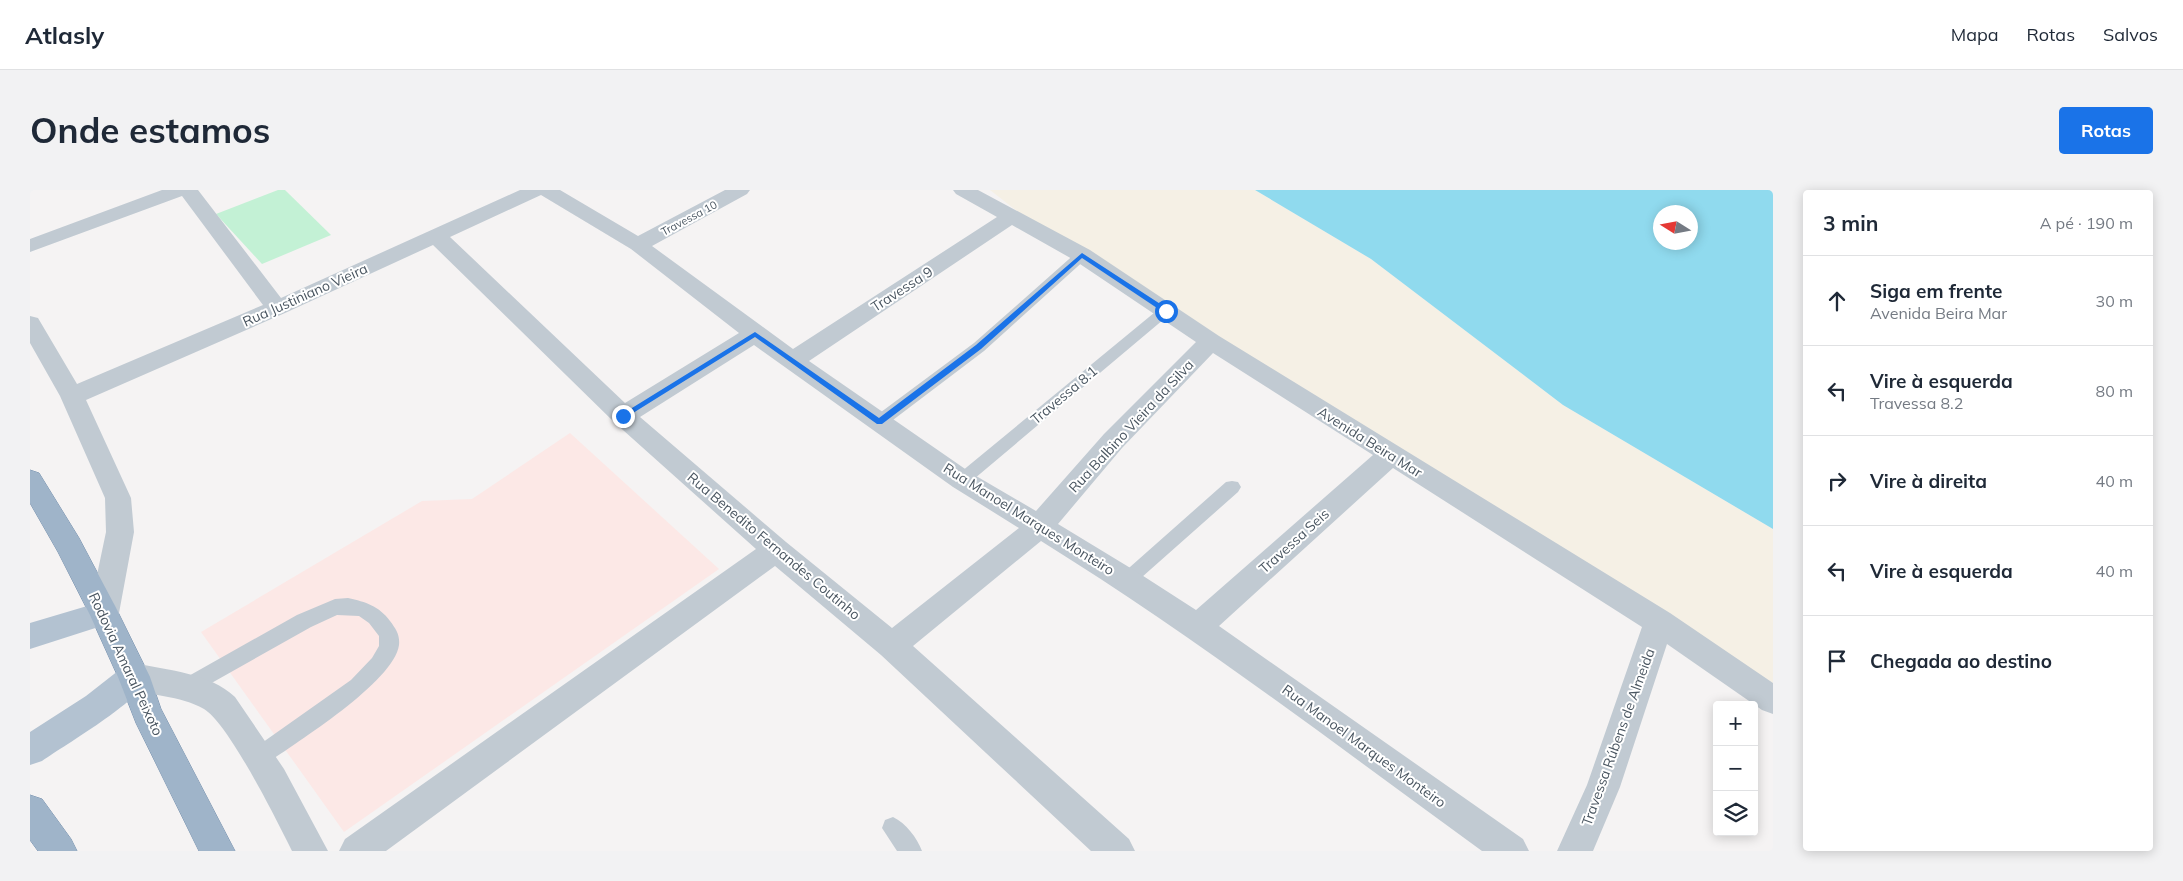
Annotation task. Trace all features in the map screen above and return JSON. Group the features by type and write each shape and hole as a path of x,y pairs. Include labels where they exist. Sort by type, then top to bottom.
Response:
{"highway":[{"name":"Rodovia Amaral Peixoto","path":"30,480 69,546 104,613 134,677 147,713 217,851"},
{"path":"30,811 59,851"}],"main road":[{"path":"30,636 104,613"},
{"path":"30,750 97,706 134,677"}],"street":[{"path":"30,246 180,190"},
{"path":"188,190 277,308"},
{"name":"Rua Justiniano Vieira","path":"72,396 277,308 536,190"},
{"name":"Rua Manoel Marques Monteiro","path":"546,190 638,246 792,361 962,480 1127,580 1197,627 1511,851"},
{"name":"Travessa 10","path":"638,246 740,190"},
{"name":"Avenida Beira Mar","path":"964,190 1082,255 1211,341 1390,455 1659,622 1773,700"},
{"name":"Travessa 9","path":"792,361 1011,217"},
{"name":"Rua Benedito Fernandes Coutinho","path":"436,236 623,416 776,550 892,646 1117,851"},
{"path":"30,323 72,396 118,498 120,532 104,613"},
{"path":"623,416 755,334"},
{"name":"Rua Balbino Vieira da Silva","path":"892,646 1040,527 1113,441 1211,341"},
{"name":"Travessa Seis","path":"1197,627 1390,455"},
{"path":"357,851 776,550"},
{"name":"Travessa Rúbens de Almeida","path":"1575,851 1606,779 1659,622"},
{"path":"134,677 185,688 216,700 234,720 285,800 310,851"}],"lane":[{"path":"879,422 979,347 1082,255"},
{"name":"Travessa 8.1","path":"962,480 1166,311"},
{"path":"1127,580 1232,488"},
{"path":"185,688 304,621 335,607 362,609 376,617 389,634 389,647 379,664 358,686 258,757"},
{"path":"893,828 912,851"}],"shaded area":[{"path":"570,433 719,569 344,832 201,632 422,501 472,499"}],"green space":[{"path":"278,190 285,190 331,235 262,264 216,214"}],"sand":[{"path":"990,190 1255,190 1371,259 1563,405 1773,529 1773,683 1017,211"}],"water":[{"path":"1255,190 1773,190 1773,529 1563,405 1371,259"}],"route":[{"path":"623,416 755,334 879,422 979,347 1082,255 1166,311"}]}
